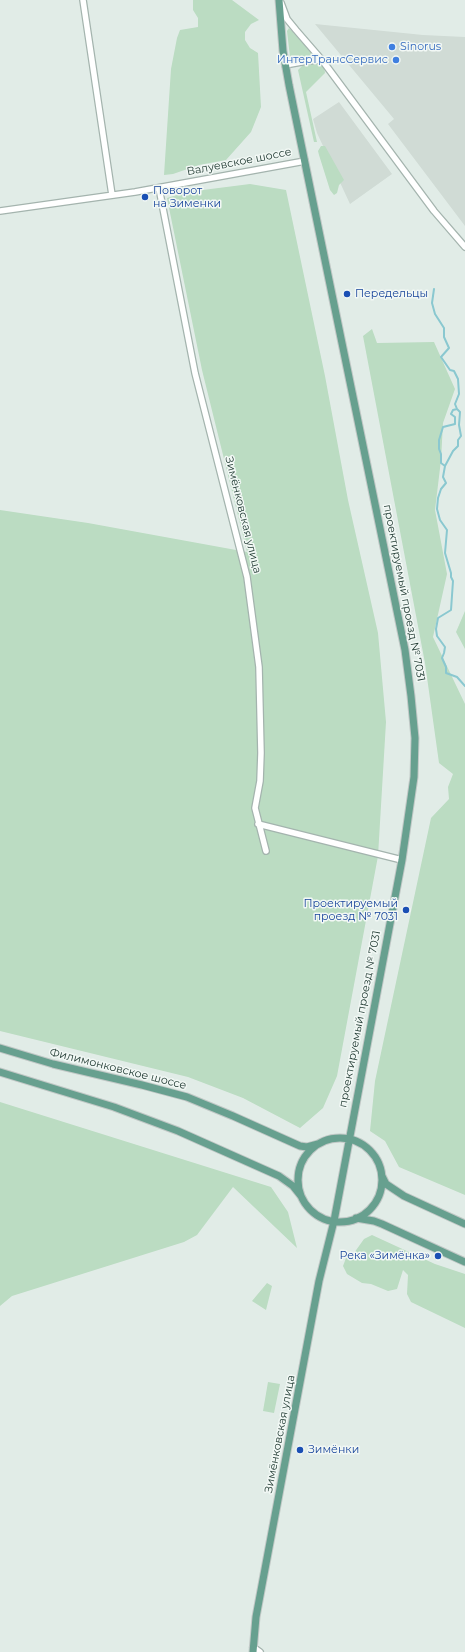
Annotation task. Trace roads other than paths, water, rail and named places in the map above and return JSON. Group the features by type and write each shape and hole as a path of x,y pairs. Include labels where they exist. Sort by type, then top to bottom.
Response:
{"main road":[{"name":"Валуевское шоссе","path":"279,0 286,65 305,161"},
{"name":"проектируемый проезд № 7031","path":"305,161 390,570 406,658 415,738 414,777 402,860 334,1221"},
{"name":"Филимонковское шоссе","path":"0,1048 53,1064 142,1084 187,1097 300,1146 307,1147 334,1138 349,1139"},
{"path":"0,1072 114,1107 178,1131 279,1176 293,1186 317,1215 334,1221 345,1221 356,1218 370,1208 377,1198 381,1187 381,1175"},
{"path":"349,1139 359,1143 373,1154 386,1184 399,1193 465,1224"},
{"name":"Филимонковское шоссе","path":"301,1196 298,1178 300,1167 305,1156 318,1144"},
{"path":"356,1218 382,1224 465,1262"},
{"name":"Зимёнковская улица","path":"253,1649 256,1617 319,1281 334,1221"}],"street":[{"path":"83,0 112,195"},
{"path":"279,0 287,19 322,60 434,210 465,247"},
{"path":"286,65 322,60"},
{"name":"Валуевское шоссе","path":"0,211 160,188 305,161"},
{"name":"Зимёнковская улица","path":"160,188 195,373 247,577 259,667 261,753 260,781 255,808 266,851"},
{"path":"258,824 402,860"},
{"path":"253,1649 260,1652"}],"waterway":[{"path":"434,289 432,303 435,314 444,328 444,337 449,348 441,357 450,370 454,371 458,379 459,394 455,404 460,412 459,425 461,436 458,440 458,446 453,451 445,466 443,477 446,483 441,489 438,498 437,509 440,520 447,530 445,553 453,581 451,610 438,618 436,629 437,636 445,647 442,658 446,667 446,673 457,677 465,686"},
{"path":"445,466 441,463 439,440 443,427 455,424 455,417 451,414 453,410 457,409"}],"place":[{"name":"Sinorus","path":"392,47"},
{"name":"ИнтерТрансСервис","path":"396,60"},
{"name":"Поворот на Зименки","path":"145,197"},
{"name":"Передельцы","path":"347,294"},
{"name":"Проектируемый проезд № 7031","path":"406,910"},
{"name":"Река «Зимёнка»","path":"438,1256"},
{"name":"Зимёнки","path":"300,1450"}]}
